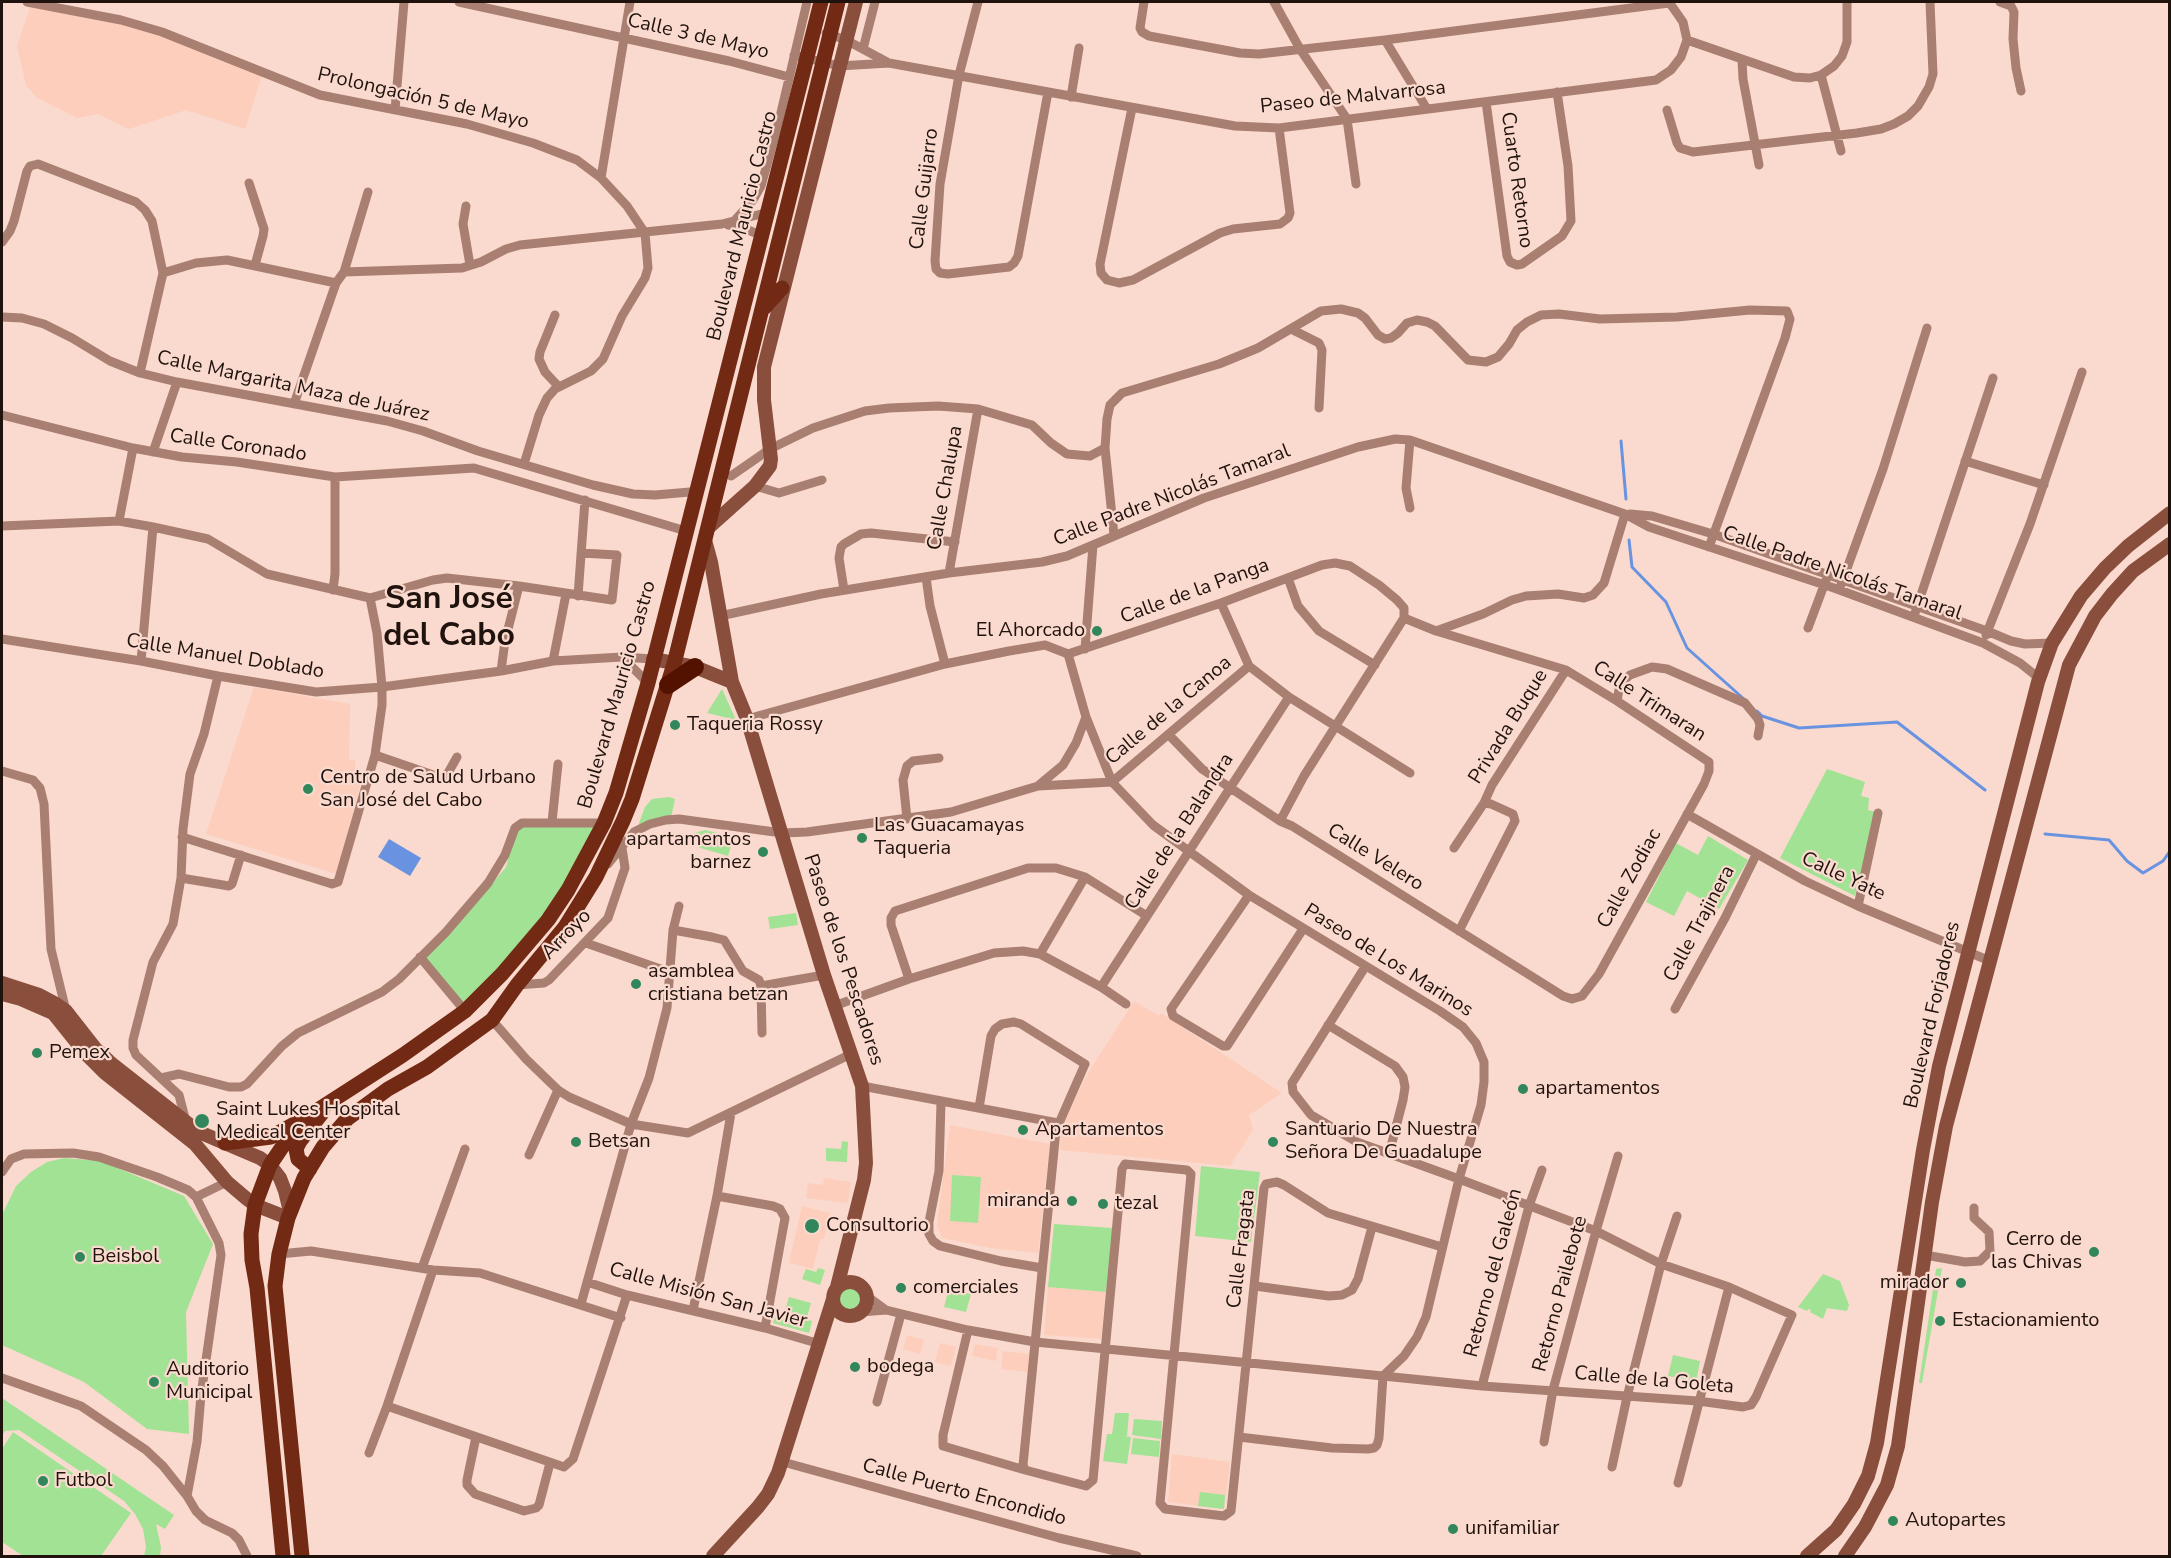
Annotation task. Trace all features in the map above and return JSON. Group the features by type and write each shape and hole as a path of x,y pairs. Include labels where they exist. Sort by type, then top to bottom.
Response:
{"highway":[{"path":"668,685 695,667"}],"main road":[{"name":"Boulevard Mauricio Castro","path":"283,1557 257,1288 252,1260 251,1234 255,1205 270,1166 299,1122 403,1055 465,1011 502,974 548,920 568,890 604,823 616,793 648,683 769,212 784,123 808,27 821,2"},
{"name":"Boulevard Mauricio Castro","path":"302,1557 275,1286 279,1254 289,1215 304,1178 323,1147 347,1119 492,1020 517,985 565,927 596,877 632,799 674,664 838,2"},
{"path":"706,534 755,486 770,466 764,400 764,367 855,2"},
{"path":"762,310 782,288"},
{"name":"Boulevard Forjadores","path":"1807,1557 1836,1530 1854,1504 1868,1476 1877,1443 1930,1109 1968,951 2038,682 2052,643 2081,596 2104,568 2169,513"},
{"name":"Paseo de los Pescadores","path":"706,534 732,682 747,719 824,975 862,1086 866,1164 835,1293 783,1462 768,1494 713,1557"},
{"name":"Boulevard Forjadores","path":"1845,1557 1865,1527 1887,1485 1898,1446 1932,1202 1946,1126 2069,665 2095,616 2112,594 2133,571 2169,544"},
{"path":"653,659 695,667 732,682"},
{"path":"2,983 39,995 66,1011 95,1048 112,1064 199,1132 260,1158 270,1166 280,1178 289,1215 255,1205 228,1182 195,1144 105,1073 85,1053 53,1013 21,999 2,994"},
{"path":"310,1169 298,1159 296,1149 334,1099"},
{"path":"225,1143 271,1137 299,1122"},
{"path":"821,1341 865,1307 867,1296 865,1290 857,1283 845,1257"},
{"path":"856,1314 840,1312 835,1293 848,1282 857,1283"}],"street":[{"name":"Prolongación 5 de Mayo","path":"27,2 121,20 162,32 320,95 467,124 533,143 577,160 601,178 627,206 645,233"},
{"path":"395,110 404,2"},
{"name":"Calle 3 de Mayo","path":"459,2 729,61 789,77"},
{"path":"601,178 630,2"},
{"path":"807,2 808,27"},
{"path":"863,49 875,2"},
{"path":"959,75 978,2"},
{"path":"1144,2 1140,28 1149,36 1240,53 1259,54 1385,40 1669,2 1683,22 1687,40 1794,77 1810,78 1821,75 1834,66 1844,49 1848,31 1845,2"},
{"path":"1274,2 1300,50 1347,119 1356,184"},
{"path":"1667,110 1677,142 1684,150 1693,152 1881,129 1908,116 1918,106 1929,87 1933,74 1930,2"},
{"path":"2000,2 2011,6 2014,12 2015,58 2021,91"},
{"name":"Paseo de Malvarrosa","path":"808,27 846,40 889,63"},
{"path":"1385,40 1427,109"},
{"name":"Paseo de Malvarrosa","path":"801,56 839,66 889,63 1235,126 1280,128 1656,80 1671,70 1681,57 1687,40"},
{"path":"1071,97 1079,48"},
{"path":"733,221 753,200 761,186 784,123 789,77 801,56"},
{"path":"1742,60 1743,79 1759,165"},
{"name":"Calle Guijarro","path":"959,75 940,184 935,261 936,269 940,273 1009,267 1014,263 1018,256 1048,92"},
{"path":"1821,75 1841,151"},
{"name":"Cuarto Retorno","path":"1486,102 1510,262 1517,265 1522,264 1562,236 1569,228 1572,215 1568,166 1557,92"},
{"path":"1132,108 1100,264 1101,273 1107,280 1119,283 1133,280 1220,232 1280,224 1288,218 1290,213 1280,128"},
{"path":"2,242 14,221 27,171 30,166 38,164 136,202 146,210 152,221 163,273 140,373"},
{"path":"249,183 264,229 255,265"},
{"path":"294,404 336,283 344,272 368,192"},
{"path":"466,206 463,224 470,266"},
{"path":"344,272 462,268 520,245 722,224 769,212"},
{"path":"722,224 738,226 763,236"},
{"path":"524,464 539,415 547,398 559,387 591,371 603,359 622,316 645,278 648,268 645,233"},
{"path":"163,273 210,261 227,260 336,283"},
{"path":"1114,535 1105,448 1110,405 1122,393 1219,364 1258,348 1321,311 1341,309 1358,313 1365,318 1378,335 1385,339 1398,333 1407,323 1416,320 1427,322 1435,326 1468,360 1486,362 1498,357 1517,330 1541,315 1558,314 1600,319 1677,317 1750,310 1787,311 1790,319 1787,332 1709,547"},
{"path":"555,315 539,359 545,372 559,387"},
{"name":"Calle Margarita Maza de Juárez","path":"2,317 22,318 44,324 110,361 140,373 387,421 478,451 593,485 633,494 690,492"},
{"path":"1291,328 1319,343 1322,350 1319,408"},
{"path":"1841,586 1883,469 1927,328"},
{"path":"1983,643 2044,485 2082,372"},
{"path":"1914,618 1993,378"},
{"path":"153,452 177,382"},
{"path":"731,476 770,449 813,428 865,411 889,408 938,406 978,409 1032,425 1067,454 1090,456 1105,448"},
{"name":"Calle Chalupa","path":"949,573 978,409"},
{"name":"Calle Coronado","path":"2,416 153,452 335,477 474,468"},
{"path":"1410,440 1406,488 1410,508"},
{"name":"Calle Padre Nicolás Tamaral","path":"720,616 844,590 949,573 1042,562 1067,556 1204,498 1358,447 1377,442 1410,440 1625,514 1649,527 1709,547 1826,580"},
{"path":"119,520 133,448"},
{"path":"478,451 474,468 686,531"},
{"path":"1965,461 2044,485"},
{"path":"333,590 335,477"},
{"path":"755,486 779,493 822,480"},
{"path":"578,596 585,500"},
{"path":"1436,631 1483,615 1512,600 1526,596 1558,594 1584,598 1593,595 1604,583 1625,514"},
{"name":"Calle Padre Nicolás Tamaral","path":"1625,514 1652,516 1713,534 1914,618 1983,643 2020,663 2035,675 2038,682"},
{"path":"2,526 119,520 208,539 267,574 370,598 432,580 447,578 612,600 617,555 581,553"},
{"path":"141,661 153,527"},
{"path":"844,590 840,553 844,544 861,534 872,533 955,542"},
{"path":"1085,650 1094,545"},
{"name":"Calle de la Panga","path":"1068,654 1221,603 1322,565 1335,563 1350,566 1379,585 1404,608 1404,618"},
{"name":"Calle Chalupa","path":"926,577 930,606 945,664"},
{"path":"1288,578 1298,606 1319,631 1375,665"},
{"path":"1808,628 1826,580"},
{"path":"501,671 505,641 519,586"},
{"name":"Calle Padre Nicolás Tamaral","path":"1841,586 1917,607 2011,641 2025,644 2052,643"},
{"path":"554,661 566,594"},
{"path":"182,837 332,884 338,882 375,755 382,705 382,687 370,598"},
{"path":"1221,603 1249,666 1289,697 1410,773"},
{"path":"1280,821 1304,776 1404,618"},
{"name":"Calle Trimaran","path":"1404,618 1436,631 1566,670 1705,759 1710,766"},
{"name":"Calle Manuel Doblado","path":"2,639 316,692 382,687 501,671 554,661 622,657 653,659"},
{"path":"747,719 945,664 1030,646 1045,645 1068,654"},
{"name":"Paseo de Los Marinos","path":"1068,654 1086,717 1112,782 1153,825 1249,895 1464,1027 1476,1043 1484,1062 1481,1105 1459,1179 1426,1317 1417,1337 1404,1356 1383,1376"},
{"path":"622,657 648,683"},
{"name":"Calle de la Canoa","path":"1112,782 1249,666"},
{"path":"1617,701 1620,684 1630,675 1652,667 1666,669 1745,703 1758,719 1760,725 1758,736"},
{"name":"Privada Buque","path":"1454,848 1484,803 1487,792 1496,777 1566,670"},
{"path":"186,1122 179,1095 136,1054 133,1040 153,962 173,924 181,878 182,837 190,774 204,734 218,676"},
{"name":"Calle de la Balandra","path":"1101,987 1289,697"},
{"path":"1038,786 1063,765 1076,743 1086,717"},
{"name":"Calle Velero","path":"1169,735 1202,769 1230,789 1563,996 1572,999"},
{"path":"375,755 442,778 448,773 457,757"},
{"path":"907,819 903,780 907,766 914,761 939,758"},
{"path":"552,822 558,764"},
{"name":"Calle Zodiac","path":"1572,999 1588,991 1599,974 1704,784 1710,766"},
{"path":"2,771 33,780 40,788 44,804 51,949 66,1011"},
{"path":"596,877 634,832 650,824 666,820 679,819 782,833 807,832 951,812 1038,786 1112,782"},
{"path":"1459,931 1515,820 1513,814 1508,811 1484,803"},
{"path":"1858,906 1878,813"},
{"name":"Calle Yate","path":"1687,814 1756,855 1858,906 1990,961"},
{"path":"161,1078 183,1074 229,1087 241,1087 247,1084 282,1046 298,1034 382,992 399,980 446,932 488,884 505,855 515,828 522,823 604,823"},
{"name":"Arroyo","path":"517,985 544,983 586,943 611,912 625,868 622,848"},
{"path":"181,878 229,886 232,884 241,855"},
{"name":"Calle Trajinera","path":"1675,1009 1725,918 1756,855"},
{"path":"909,979 891,925 891,918 895,911 1028,868 1056,868 1085,877 1147,916"},
{"path":"1040,954 1085,877"},
{"path":"1249,895 1171,1009 1173,1016 1222,1047 1227,1046 1303,929"},
{"path":"581,1304 632,1124 649,1078 664,1020 669,991 673,930 679,906"},
{"path":"673,930 724,940 743,970 759,980 762,1033"},
{"path":"586,943 669,972"},
{"path":"834,1006 909,979 994,953 1023,951 1040,954 1101,987 1126,1004"},
{"path":"420,957 465,1011"},
{"path":"1365,967 1328,1025 1395,1066 1403,1077 1404,1100 1389,1154"},
{"path":"761,986 824,975"},
{"path":"492,1020 558,1090 579,1102 632,1124 688,1133 851,1054"},
{"path":"979,1108 993,1032 1002,1024 1014,1022 1021,1024 1085,1065 1058,1123 1023,1465 1025,1470"},
{"name":"Calle de la Goleta","path":"1328,1025 1291,1087 1311,1115 1357,1143 1596,1231 1661,1264 1729,1287 1792,1315 1751,1405 1743,1407 1698,1401 1482,1386 1383,1376"},
{"path":"862,1086 1058,1123"},
{"path":"529,1155 558,1090"},
{"path":"940,1102 939,1171 929,1222 929,1234 933,1241 940,1246 1001,1261 1042,1268"},
{"path":"693,1310 717,1196 731,1113"},
{"path":"422,1268 465,1149"},
{"path":"2,1169 11,1159 24,1154 73,1153 99,1157 188,1190 196,1197 219,1243 221,1255 201,1395 197,1442 187,1496"},
{"name":"Retorno Pailebote","path":"1544,1442 1553,1390 1618,1156"},
{"path":"968,1330 943,1435 943,1446 1086,1486 1091,1483 1122,1169 1125,1164 1129,1163 1187,1170 1191,1174 1175,1357"},
{"name":"Retorno del Galeón","path":"1482,1386 1529,1206 1542,1170"},
{"path":"196,1197 228,1182"},
{"name":"Calle Fragata","path":"1175,1357 1161,1507 1224,1516 1229,1514 1239,1437 1266,1185 1277,1182 1328,1213 1442,1247"},
{"path":"717,1196 773,1206 780,1209 785,1218 765,1328"},
{"path":"1925,1255 1965,1262 1980,1261 1990,1251 1989,1232 1974,1218 1974,1208"},
{"path":"1612,1467 1627,1397 1661,1264 1677,1216"},
{"path":"1255,1286 1342,1296 1352,1290 1358,1279 1372,1227"},
{"path":"279,1254 311,1251 433,1270 480,1273 621,1318"},
{"path":"369,1453 433,1270"},
{"name":"Calle Misión San Javier","path":"587,1282 627,1295 821,1341"},
{"path":"1677,1483 1729,1287"},
{"path":"387,1406 564,1467 573,1459 627,1295"},
{"path":"867,1296 886,1310 968,1330 1035,1342 1383,1376 1379,1438 1374,1448 1332,1448 1239,1437"},
{"path":"856,1314 886,1310"},
{"path":"877,1402 901,1314"},
{"path":"2,1377 81,1406 146,1449 163,1466 205,1520 232,1533 239,1539 247,1557"},
{"path":"476,1437 467,1480 467,1485 475,1494 524,1511 536,1508 539,1505 550,1463"},
{"name":"Calle Puerto Encondido","path":"783,1462 1059,1538 1137,1557"}],"shaded area":[{"path":"31,5 127,24 262,75 245,129 186,110 129,129 98,114 77,118 37,98 26,85 17,46"},
{"path":"254,687 350,704 349,760 355,760 356,781 361,781 337,874 206,834"},
{"path":"1134,1001 1159,1016 1161,1013 1282,1093 1249,1115 1253,1130 1230,1166 1060,1150 1061,1131 1066,1117 1088,1073"},
{"path":"950,1125 1050,1144 1038,1253 990,1248 942,1238 937,1225"},
{"name":"Consultorio","path":"824,1178 851,1182 848,1203 806,1198 808,1183 823,1185"},
{"name":"Consultorio","path":"802,1206 830,1213 824,1239 820,1239 813,1269 789,1263"},
{"path":"1048,1287 1106,1292 1101,1339 1044,1335"},
{"path":"907,1335 924,1340 920,1354 903,1349"},
{"path":"940,1343 956,1347 951,1366 935,1362"},
{"path":"975,1344 998,1348 996,1361 972,1356"},
{"path":"1003,1351 1029,1354 1028,1372 1001,1369"},
{"path":"1172,1454 1230,1462 1224,1509 1168,1502"}],"green space":[{"path":"722,689 736,720 707,713"},
{"path":"1827,769 1865,782 1861,796 1869,798 1868,810 1876,812 1855,896 1780,858"},
{"path":"669,797 675,799 671,818 638,826 645,807 652,799"},
{"path":"523,825 597,826 563,889 506,964 466,1007 425,957 452,932 506,867 516,830"},
{"path":"705,830 730,836 731,846 728,856 697,847 694,833"},
{"path":"1708,836 1748,860 1719,909 1687,891 1674,916 1646,902 1676,843 1698,855"},
{"path":"796,913 798,925 770,929 768,917"},
{"path":"842,1141 848,1142 847,1162 826,1161 826,1148 841,1149"},
{"path":"64,1158 101,1161 184,1196 213,1244 186,1312 189,1434 147,1429 84,1382 2,1345 2,1215 16,1186 31,1172 47,1162"},
{"path":"1201,1166 1260,1172 1251,1242 1195,1236"},
{"path":"952,1175 981,1177 978,1223 950,1221"},
{"path":"1054,1224 1113,1228 1106,1292 1048,1287"},
{"path":"818,1268 825,1270 820,1285 802,1279 806,1269 816,1272"},
{"path":"1942,1268 1922,1383 1919,1383 1936,1269"},
{"path":"1823,1274 1840,1281 1849,1305 1847,1311 1827,1308 1823,1319 1810,1312 1811,1310 1807,1311 1798,1307"},
{"path":"850,1285 860,1289 864,1299 860,1309 850,1313 840,1309 836,1299 840,1289"},
{"path":"949,1288 971,1294 966,1312 944,1307"},
{"path":"789,1297 811,1303 807,1317 785,1311"},
{"path":"776,1311 812,1321 809,1333 773,1323"},
{"path":"1673,1355 1700,1361 1696,1382 1668,1376"},
{"path":"2,1398 174,1515 165,1529 156,1524 161,1547 160,1556 144,1556 146,1547 143,1529 135,1514 124,1501 19,1430 5,1431 2,1436"},
{"path":"1115,1413 1129,1413 1127,1436 1123,1436 1131,1437 1127,1464 1103,1461 1107,1434 1112,1434"},
{"path":"1134,1419 1162,1421 1161,1439 1132,1435"},
{"name":"Futbol","path":"13,1432 131,1513 101,1556 23,1556 2,1542 2,1449"},
{"path":"1133,1438 1160,1441 1159,1457 1131,1454"},
{"path":"1200,1492 1225,1495 1224,1509 1198,1506"}],"water":[{"path":"389,839 421,858 410,876 378,857"}],"waterway":[{"path":"1621,441 1626,499"},
{"path":"1629,540 1632,567 1666,602 1687,648 1745,700"},
{"path":"1757,711 1762,716 1799,728 1897,722 1985,790"},
{"path":"2045,834 2109,840 2127,861 2143,873 2163,861 2170,851"}],"place":[{"name":"El Ahorcado","path":"1097,631"},
{"name":"Taqueria Rossy","path":"675,725"},
{"name":"Centro de Salud Urbano San José del Cabo","path":"308,789"},
{"name":"Las Guacamayas Taqueria","path":"862,838"},
{"name":"apartamentos barnez","path":"763,852"},
{"name":"asamblea cristiana betzan","path":"636,984"},
{"name":"Pemex","path":"37,1053"},
{"name":"apartamentos","path":"1523,1089"},
{"name":"Saint Lukes Hospital Medical Center","path":"202,1121"},
{"name":"Apartamentos","path":"1023,1130"},
{"name":"Betsan","path":"576,1142"},
{"name":"Santuario De Nuestra Señora De Guadalupe","path":"1273,1142"},
{"name":"miranda","path":"1072,1201"},
{"name":"tezal","path":"1103,1204"},
{"name":"Consultorio","path":"812,1226"},
{"name":"Cerro de las Chivas","path":"2094,1252"},
{"name":"Beisbol","path":"80,1257"},
{"name":"mirador","path":"1961,1283"},
{"name":"comerciales","path":"901,1288"},
{"name":"Estacionamiento","path":"1940,1321"},
{"name":"bodega","path":"855,1367"},
{"name":"Auditorio Municipal","path":"154,1382"},
{"name":"Futbol","path":"43,1481"},
{"name":"Autopartes","path":"1893,1521"},
{"name":"unifamiliar","path":"1453,1529"}],"district":[{"name":"San José del Cabo","path":"449,618"}]}
